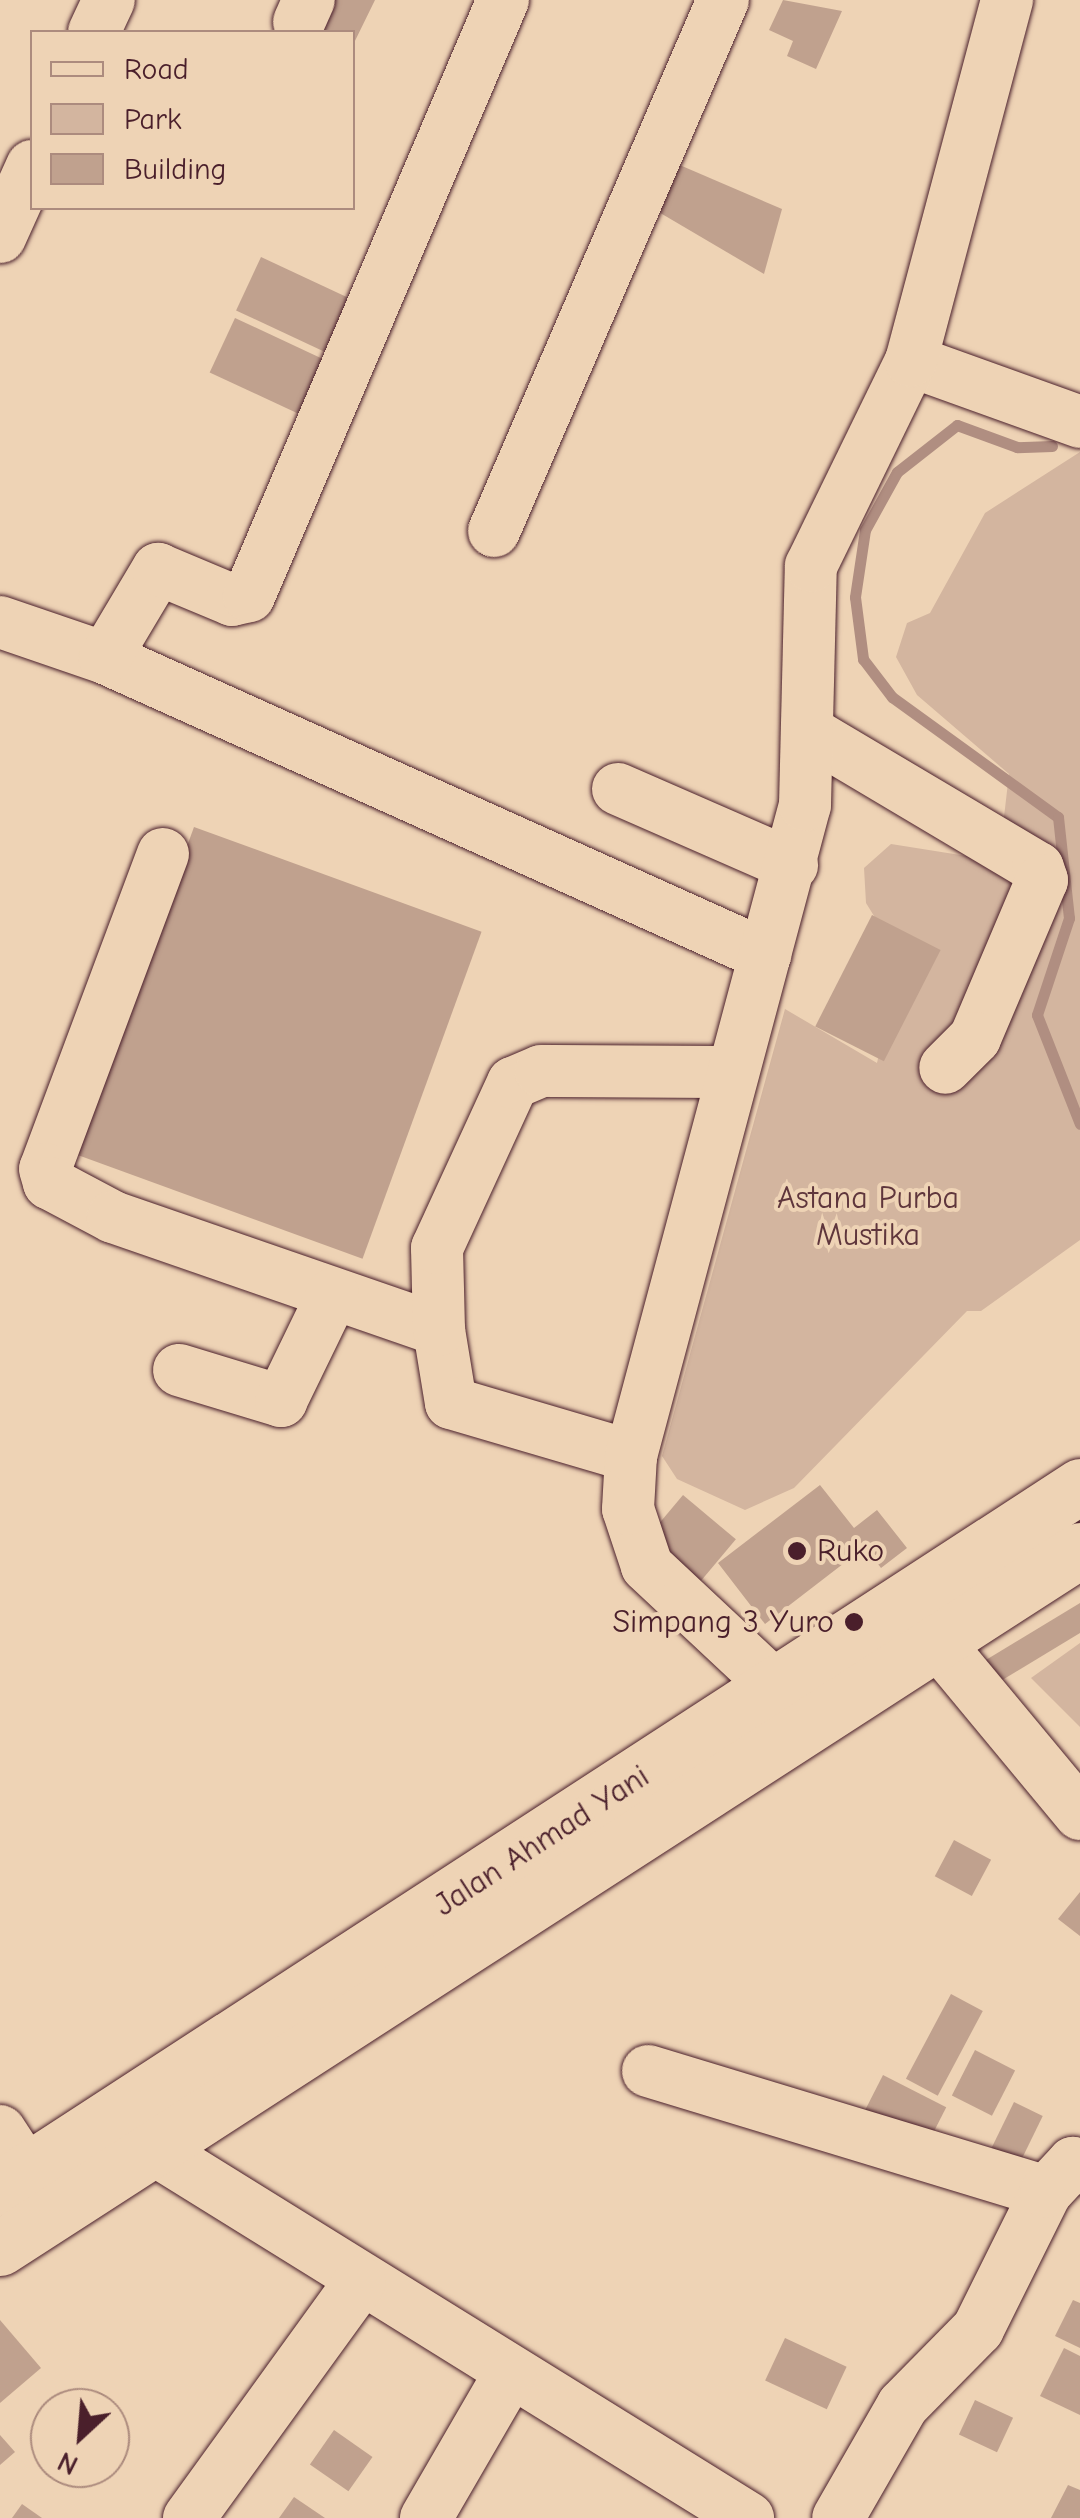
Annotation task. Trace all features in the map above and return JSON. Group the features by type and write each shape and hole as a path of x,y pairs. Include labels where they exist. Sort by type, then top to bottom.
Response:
{"main road":[{"name":"Jalan Ahmad Yani","path":"20,2176 155,2150 799,1705 1080,1486"},
{"name":"Jalan Ahmad Yani","path":"0,2248 20,2176 799,1705 939,1644 1080,1550"}],"street":[{"path":"95,30 109,0"},
{"path":"105,658 158,568 232,600 249,596 503,0"},
{"path":"494,531 724,0"},
{"path":"799,1705 647,1566 628,1508 631,1456 792,866 808,732 810,566 911,361 1007,0"},
{"path":"0,236 30,170"},
{"path":"911,361 1062,415"},
{"path":"0,622 105,658 766,955"},
{"path":"808,732 1038,868 1042,880 976,1038 945,1068"},
{"path":"618,789 792,866"},
{"path":"163,854 46,1176 113,1217 439,1330"},
{"path":"631,1456 451,1403 439,1330 437,1248 513,1083 541,1070 733,1072"},
{"path":"180,1370 281,1401 333,1294"},
{"path":"939,1644 1080,1814"},
{"path":"648,2072 1070,2169 978,2330 903,2404 838,2518"},
{"path":"155,2150 360,2282 748,2518"},
{"path":"189,2518 360,2282"},
{"path":"426,2518 510,2373"}],"green space":[{"name":"Astana Purba Mustika","path":"1080,452 1080,1240 981,1311 967,1311 794,1488 745,1510 677,1479 662,1456 785,1009 877,1063 900,958 866,903 864,868 891,844 979,858 1002,834 1009,774 917,695 896,657 907,623 930,613 985,513"},
{"path":"1080,1643 1080,1727 1031,1678"}],"building":[{"path":"317,0 375,0 355,41 355,30 308,30"},
{"path":"783,0 842,11 816,69 787,56 793,41 769,30"},
{"path":"668,160 782,209 764,274 645,204"},
{"path":"261,257 364,305 339,359 236,310"},
{"path":"235,318 338,366 313,421 210,372"},
{"path":"194,827 482,932 363,1259 75,1154"},
{"path":"872,915 941,950 884,1061 815,1026"},
{"name":"Ruko","path":"820,1485 854,1528 877,1510 907,1548 881,1568 865,1547 765,1624 718,1563"},
{"path":"683,1495 736,1539 697,1585 644,1541"},
{"path":"1080,1603 1080,1633 989,1688 971,1669"},
{"path":"954,1840 991,1860 972,1896 935,1876"},
{"path":"1080,1892 1080,1936 1058,1919"},
{"path":"951,1994 983,2011 938,2096 906,2079"},
{"path":"975,2050 1015,2070 992,2116 952,2095"},
{"path":"883,2075 946,2107 925,2148 862,2116"},
{"path":"1014,2102 1043,2116 1020,2162 992,2148"},
{"path":"1073,2300 1080,2303 1080,2348 1055,2336"},
{"path":"0,2320 41,2368 0,2403"},
{"path":"785,2338 847,2367 827,2409 765,2381"},
{"path":"1064,2348 1080,2356 1080,2415 1040,2396"},
{"path":"975,2400 1013,2418 997,2452 959,2434"},
{"path":"334,2430 373,2457 348,2491 310,2464"},
{"path":"0,2435 15,2452 0,2465"},
{"path":"1068,2485 1080,2490 1080,2518 1051,2518"},
{"path":"294,2497 325,2518 279,2518"},
{"path":"22,2504 42,2518 12,2518"}],"waterway":[{"path":"1052,446 1017,447 957,425 897,472 865,530 855,597 863,659 892,697 1058,817 1069,918 1037,1015 1080,1124"}],"place":[{"name":"Ruko","path":"797,1551"},
{"name":"Simpang 3 Yuro","path":"854,1622"}]}
